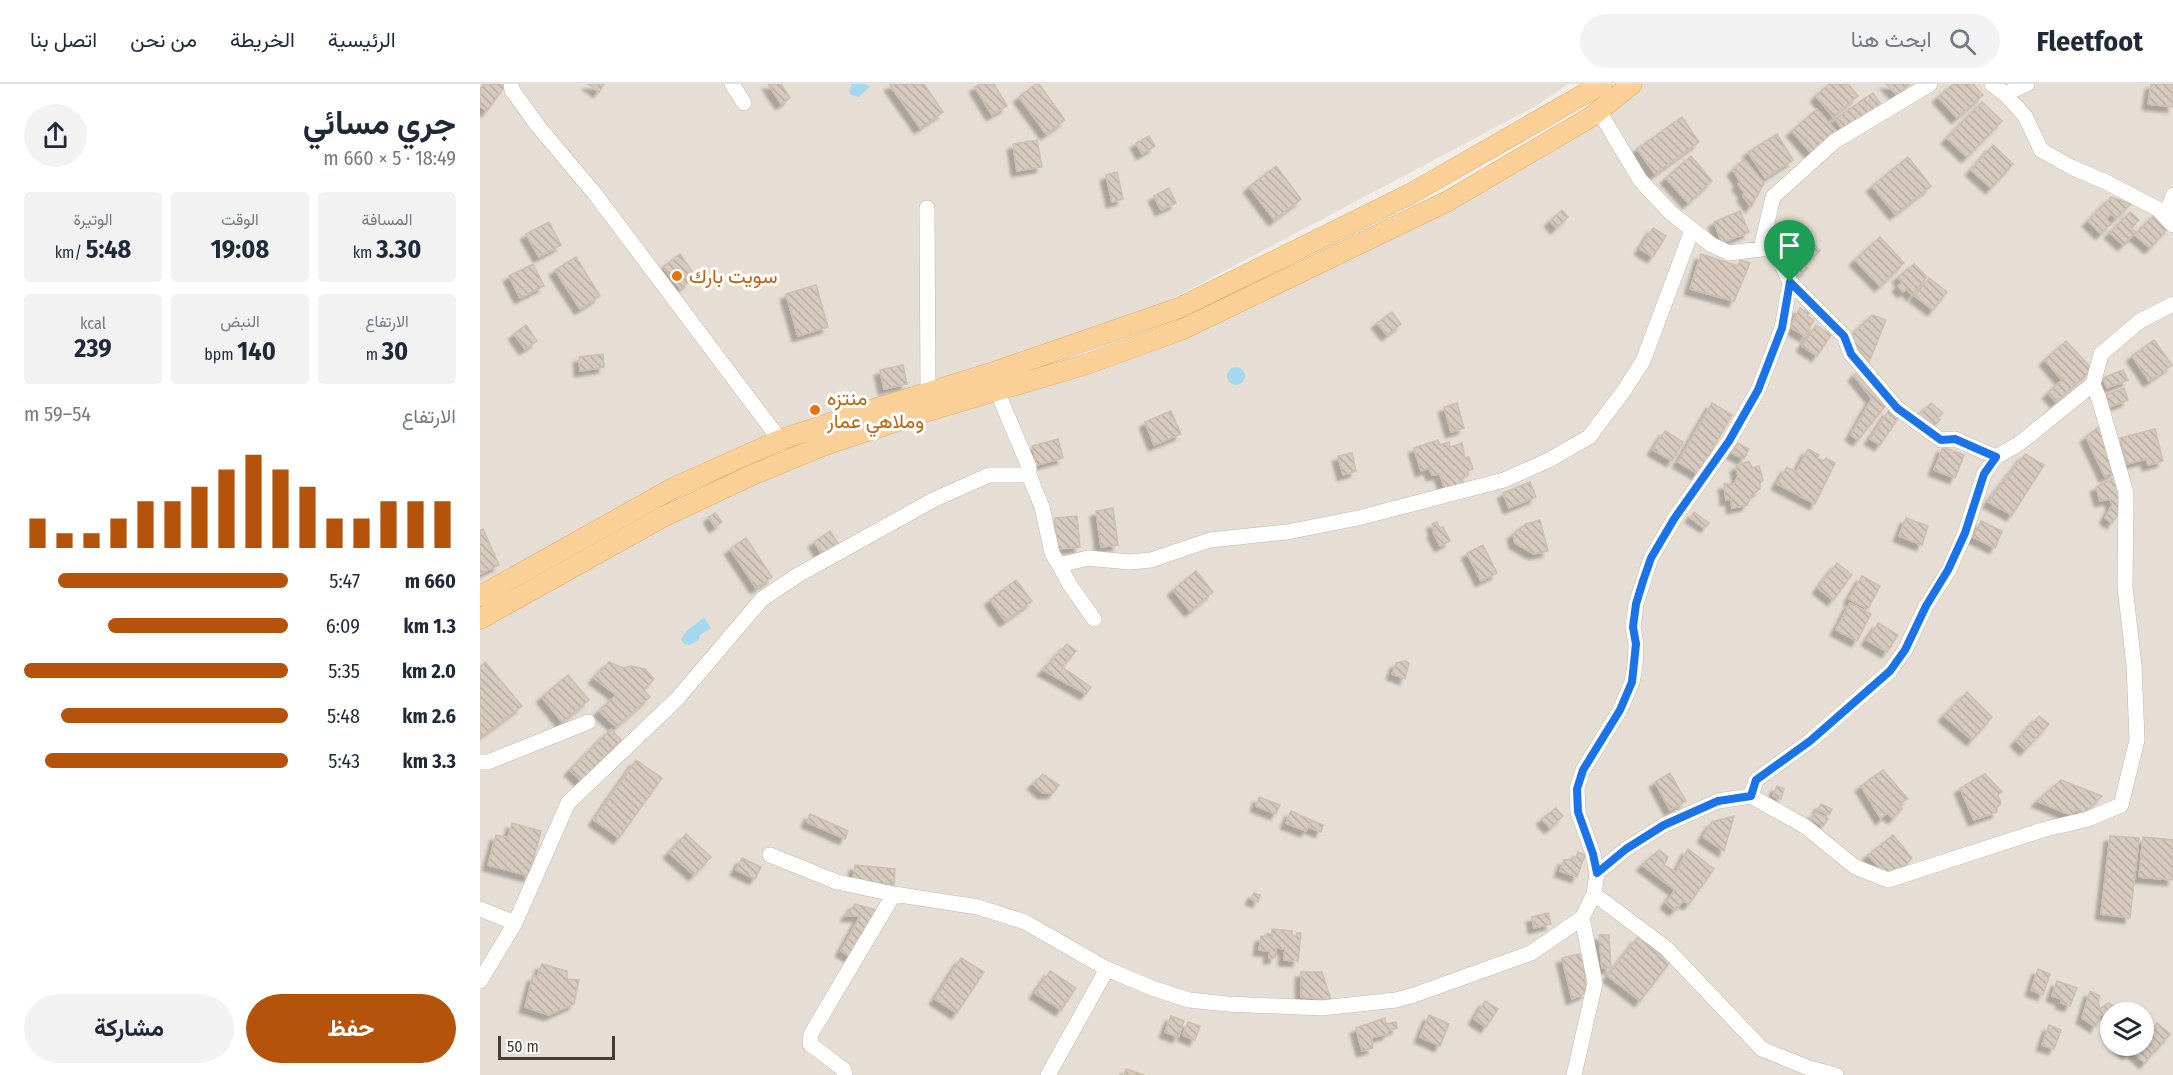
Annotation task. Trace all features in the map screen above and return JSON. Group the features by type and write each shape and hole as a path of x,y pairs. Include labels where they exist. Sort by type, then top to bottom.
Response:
{"main road":[{"path":"480,596 675,487 780,440 994,372 1179,308 1410,194 1602,84"},
{"path":"480,619 661,518 752,475 825,445 1087,364 1181,330 1448,201 1599,111 1632,84"}],"street":[{"path":"511,84 512,90 538,126 595,194 780,440"},
{"path":"732,84 744,104"},
{"path":"1761,249 1773,196 1835,141 1930,84"},
{"path":"1992,84 2005,94 2025,116 2041,150 2071,167 2158,208 2170,221"},
{"path":"2005,94 2027,84"},
{"path":"1599,111 1640,180 1671,213 1712,245 1729,253 1769,248 1781,263 1790,282 1844,336 1851,354 1897,408 1941,440 1955,439 1996,457"},
{"path":"2170,221 2173,195"},
{"path":"927,208 928,392"},
{"path":"1059,565 1088,558 1130,562 1151,560 1210,540 1287,532 1359,518 1504,480 1549,460 1589,437 1643,361 1692,230"},
{"path":"770,855 837,882 894,894 978,907 1025,922 1107,969 1152,988 1189,1000 1322,1008 1396,999 1424,992 1531,953 1582,918 1594,894 1597,873 1593,854 1578,812 1577,789 1583,770 1620,710 1632,682 1636,644 1633,627 1636,604 1643,581 1651,558 1674,519 1729,441 1758,390 1782,328 1790,282"},
{"path":"1751,796 1756,780 1810,741 1890,671 1905,650 1926,606 1948,570 1965,533 1984,474 1996,457 2020,443 2093,384 2101,354 2140,321 2173,304"},
{"path":"1597,873 1626,849 1664,825 1718,801 1751,796 1806,827 1855,867 1888,880 2042,830 2088,819 2121,805 2137,740 2134,664 2125,587 2126,493 2093,384"},
{"path":"997,391 1029,467 1029,475 1042,507 1052,553 1070,585 1094,619"},
{"path":"480,981 515,922 568,803 677,699 762,599 798,575 933,500 989,476 1029,475"},
{"path":"480,763 488,762 588,722"},
{"path":"845,1075 844,1070 810,1044 811,1034 894,894"},
{"path":"1594,894 1666,948 1762,1049 1809,1068 1836,1075"},
{"path":"480,909 515,922"},
{"path":"1574,1075 1595,983 1582,918"},
{"path":"1048,1075 1107,969"}],"shaded area":[{"path":"480,84 1568,84 1536,106 1164,303 771,439 480,602"},
{"path":"1636,84 2173,84 2173,1075 480,1075 480,623 773,470 1162,345 1561,145"}],"water":[{"path":"852,84 866,84 870,87 859,97 851,95 849,91"},
{"path":"1236,367 1242,370 1245,376 1242,382 1236,385 1230,382 1227,376 1230,370"},
{"path":"704,617 711,628 700,635 698,641 689,645 683,643 681,639 683,636"}],"building":[{"path":"484,84 505,86 487,111 480,106 480,89"},
{"path":"588,84 604,84 599,92"},
{"path":"768,84 781,84 790,98 781,104"},
{"path":"924,84 943,112 920,128 890,85"},
{"path":"980,84 994,84 1007,106 992,115 975,87"},
{"path":"1039,84 1065,120 1046,134 1019,97"},
{"path":"1829,84 1848,84 1858,96 1833,117 1816,96"},
{"path":"1886,84 1910,84 1897,95"},
{"path":"1953,84 1973,84 1983,95 1957,118 1938,97"},
{"path":"2151,84 2173,84 2173,107 2148,104"},
{"path":"1873,93 1882,106 1845,133 1835,119"},
{"path":"1982,102 2002,121 1967,157 1947,138"},
{"path":"1817,109 1837,132 1812,154 1792,131"},
{"path":"1682,117 1699,142 1655,174 1637,149"},
{"path":"1777,134 1793,160 1765,178 1748,152"},
{"path":"1149,136 1155,146 1142,154 1136,143"},
{"path":"1037,140 1042,167 1017,171 1013,144"},
{"path":"1993,145 2013,164 1991,188 1971,170"},
{"path":"1691,156 1712,181 1688,203 1666,178"},
{"path":"1908,157 1931,186 1895,214 1872,186"},
{"path":"1744,159 1764,183 1751,207 1743,196 1744,192 1738,185 1740,181 1733,170"},
{"path":"1276,166 1301,199 1274,220 1249,187"},
{"path":"1117,172 1123,199 1112,202 1106,175"},
{"path":"1169,188 1176,203 1161,210 1154,196"},
{"path":"2111,197 2131,204 2116,218 2111,214 2106,219 2111,224 2101,234 2088,221"},
{"path":"1562,210 1568,217 1556,228 1550,221"},
{"path":"1740,211 1749,232 1722,243 1714,222"},
{"path":"2130,212 2139,220 2131,228 2136,232 2123,245 2110,233"},
{"path":"2156,213 2170,226 2150,248 2135,235"},
{"path":"549,222 561,245 539,257 526,234"},
{"path":"1653,228 1666,236 1653,257 1640,249"},
{"path":"1801,229 1820,251 1805,265 1808,268 1798,277 1776,253"},
{"path":"1880,237 1904,263 1880,286 1855,260"},
{"path":"680,254 692,271 686,276 690,281 680,289 663,267"},
{"path":"1701,254 1738,266 1740,260 1750,263 1734,301 1690,289"},
{"path":"576,257 600,296 580,309 555,270"},
{"path":"533,264 544,286 520,298 509,276"},
{"path":"1914,264 1927,277 1912,295 1907,289 1903,292 1898,286 1902,282 1898,277"},
{"path":"1929,278 1947,292 1933,310 1915,296"},
{"path":"816,285 828,327 798,336 786,294"},
{"path":"1800,308 1809,313 1807,316 1814,320 1805,336 1790,327"},
{"path":"1392,312 1401,324 1387,335 1377,323"},
{"path":"1872,315 1886,320 1869,362 1848,338"},
{"path":"526,325 537,341 525,349 514,334"},
{"path":"1816,325 1831,335 1817,356 1802,346"},
{"path":"2154,340 2172,365 2149,381 2132,356"},
{"path":"2066,341 2092,369 2056,402 2048,393 2062,380 2045,360"},
{"path":"603,354 604,367 580,371 579,357"},
{"path":"903,365 907,384 884,389 880,370"},
{"path":"1859,370 1886,405 1858,440 1851,435 1872,398 1854,376"},
{"path":"2123,370 2128,380 2107,388 2103,378"},
{"path":"2124,388 2128,400 2110,407 2106,395"},
{"path":"1457,403 1464,428 1451,432 1444,407"},
{"path":"1712,403 1732,415 1698,474 1678,462"},
{"path":"1931,403 1943,413 1938,418 1940,420 1931,428 1918,416"},
{"path":"1889,410 1899,417 1880,445 1870,439"},
{"path":"1171,411 1181,434 1154,445 1145,422"},
{"path":"2100,426 2117,470 2105,477 2086,437"},
{"path":"2155,429 2163,461 2148,465 2146,459 2127,464 2120,438"},
{"path":"1665,431 1683,442 1672,461 1653,450"},
{"path":"1058,439 1063,458 1037,465 1032,446"},
{"path":"1438,440 1440,445 1449,442 1450,447 1462,443 1465,458 1469,457 1473,469 1467,471 1468,475 1461,478 1463,484 1445,490 1440,474 1432,475 1429,468 1421,471 1414,448"},
{"path":"1737,443 1749,449 1744,459 1732,453"},
{"path":"1943,447 1964,455 1955,478 1934,470"},
{"path":"1808,449 1819,455 1817,458 1824,461 1826,458 1835,463 1815,504 1777,484 1787,467 1796,472"},
{"path":"1352,453 1356,471 1343,475 1338,456"},
{"path":"2025,454 2044,465 2012,515 1988,502"},
{"path":"1749,461 1752,468 1759,466 1763,480 1760,483 1760,489 1751,496 1747,505 1732,508 1731,499 1726,500 1724,484 1734,484 1738,476 1736,466"},
{"path":"2116,477 2121,510 2112,523 2105,518 2112,505 2110,499 2100,501 2096,487"},
{"path":"1530,482 1536,497 1509,508 1503,493"},
{"path":"1113,508 1118,545 1101,547 1096,511"},
{"path":"1694,512 1709,523 1706,527 1691,517"},
{"path":"715,513 722,522 715,527 709,517"},
{"path":"1077,516 1080,547 1057,549 1055,518"},
{"path":"1906,518 1928,526 1922,545 1899,536"},
{"path":"1540,520 1548,551 1534,554 1515,543 1513,534 1526,524"},
{"path":"1981,521 2002,531 1995,548 1973,537"},
{"path":"1437,522 1440,528 1443,527 1450,541 1440,546 1432,524"},
{"path":"483,529 499,565 480,574 480,530"},
{"path":"830,531 841,548 825,559 814,542"},
{"path":"746,538 772,577 756,588 730,549"},
{"path":"1483,545 1497,573 1481,581 1467,553"},
{"path":"1837,563 1852,575 1833,600 1818,588"},
{"path":"1196,571 1213,592 1190,611 1173,590"},
{"path":"1862,576 1880,586 1868,609 1849,599"},
{"path":"1016,580 1032,601 1005,621 990,600"},
{"path":"1850,603 1871,614 1857,641 1836,630"},
{"path":"1878,623 1898,635 1887,652 1867,640"},
{"path":"1067,644 1076,651 1062,667 1091,687 1086,694 1043,670"},
{"path":"1405,661 1409,663 1405,679 1392,674 1396,663"},
{"path":"485,662 522,706 480,737 480,667"},
{"path":"609,662 623,668 631,666 645,669 654,679 644,690 650,697 616,727 599,711 616,695 594,678"},
{"path":"568,675 589,700 562,722 542,697"},
{"path":"1967,692 1992,717 1972,740 1944,716"},
{"path":"2039,716 2049,724 2025,750 2016,741"},
{"path":"611,729 621,740 581,781 570,770"},
{"path":"636,760 662,778 619,838 594,820"},
{"path":"1883,770 1908,799 1900,803 1902,809 1893,818 1887,813 1881,819 1861,786"},
{"path":"1670,773 1686,801 1670,810 1655,782"},
{"path":"1043,774 1059,785 1053,793 1043,793 1033,784"},
{"path":"1985,774 2002,792 1998,795 2001,803 1997,812 1974,820 1960,788"},
{"path":"2061,780 2102,796 2084,813 2076,811 2070,815 2037,801"},
{"path":"1777,786 1784,789 1781,799 1773,796"},
{"path":"1259,797 1280,805 1276,814 1256,806"},
{"path":"1821,804 1832,809 1829,815 1818,809"},
{"path":"1556,808 1563,816 1550,828 1542,819"},
{"path":"1291,811 1311,820 1306,831 1286,823"},
{"path":"1816,812 1828,819 1823,826 1811,819"},
{"path":"810,814 848,831 845,839 807,822"},
{"path":"1734,816 1724,851 1703,837 1712,822"},
{"path":"1311,820 1323,825 1321,832 1309,827"},
{"path":"512,823 541,831 529,876 488,865 496,835 508,838"},
{"path":"686,834 711,857 694,875 669,853"},
{"path":"1893,835 1912,858 1904,867 1892,873 1884,872 1868,855"},
{"path":"2110,836 2139,838 2130,918 2101,914"},
{"path":"2143,837 2173,840 2173,880 2139,877"},
{"path":"1688,849 1714,869 1689,904 1684,901 1674,910 1666,903 1675,890 1642,865 1659,850 1668,857 1664,865 1676,872"},
{"path":"1578,852 1585,855 1577,877 1560,871 1564,860 1575,859"},
{"path":"742,858 761,867 755,879 736,870"},
{"path":"855,865 895,869 894,885 853,880"},
{"path":"1254,893 1260,895 1258,902 1251,899"},
{"path":"855,904 879,911 851,957 841,951 860,916 846,916"},
{"path":"1548,913 1551,924 1534,928 1532,917"},
{"path":"1272,929 1292,931 1292,936 1301,933 1298,961 1284,960 1285,949 1276,948 1275,958 1269,958 1270,951 1259,950 1261,936 1272,937"},
{"path":"1599,935 1609,935 1611,968 1602,968"},
{"path":"1638,937 1670,962 1640,1001 1608,976"},
{"path":"1583,953 1586,993 1572,999 1562,958"},
{"path":"961,958 984,972 957,1013 935,999"},
{"path":"542,964 567,971 567,979 579,980 574,1004 549,1015 525,1007 533,976 537,977"},
{"path":"2038,969 2050,974 2043,995 2031,990"},
{"path":"1050,971 1076,988 1061,1010 1035,993"},
{"path":"1301,972 1322,972 1331,1000 1301,997"},
{"path":"2057,981 2077,988 2070,1006 2061,1003 2062,999 2052,996"},
{"path":"2090,991 2100,996 2098,1002 2100,1015 2096,1027 2082,1018"},
{"path":"1485,1001 1498,1009 1486,1027 1474,1019"},
{"path":"1429,1015 1449,1024 1440,1046 1420,1037"},
{"path":"1171,1016 1184,1021 1178,1037 1165,1032"},
{"path":"1385,1018 1386,1024 1396,1022 1397,1028 1388,1031 1388,1034 1371,1038 1373,1048 1362,1051 1356,1028"},
{"path":"1188,1022 1200,1026 1195,1040 1183,1035"},
{"path":"2157,1023 2170,1034 2157,1049 2154,1046 2154,1026"},
{"path":"2049,1025 2061,1030 2054,1049 2042,1045"},
{"path":"2137,1056 2150,1056 2145,1063"},
{"path":"1126,1069 1144,1075 1124,1075"}],"place":[{"name":"سويت بارك","path":"677,276"},
{"name":"منتزه وملاهي عمار","path":"815,410"}],"route":[{"path":"1790,282 1844,336 1851,354 1897,408 1941,440 1955,439 1996,457 1984,474 1965,533 1948,570 1926,606 1905,650 1890,671 1810,741 1756,780 1751,796 1718,801 1664,825 1626,849 1597,873 1593,854 1578,812 1577,789 1583,770 1629,692 1635,666 1636,644 1633,627 1636,604 1643,581 1651,558 1674,519 1729,441 1758,390 1782,328 1790,282"}]}
